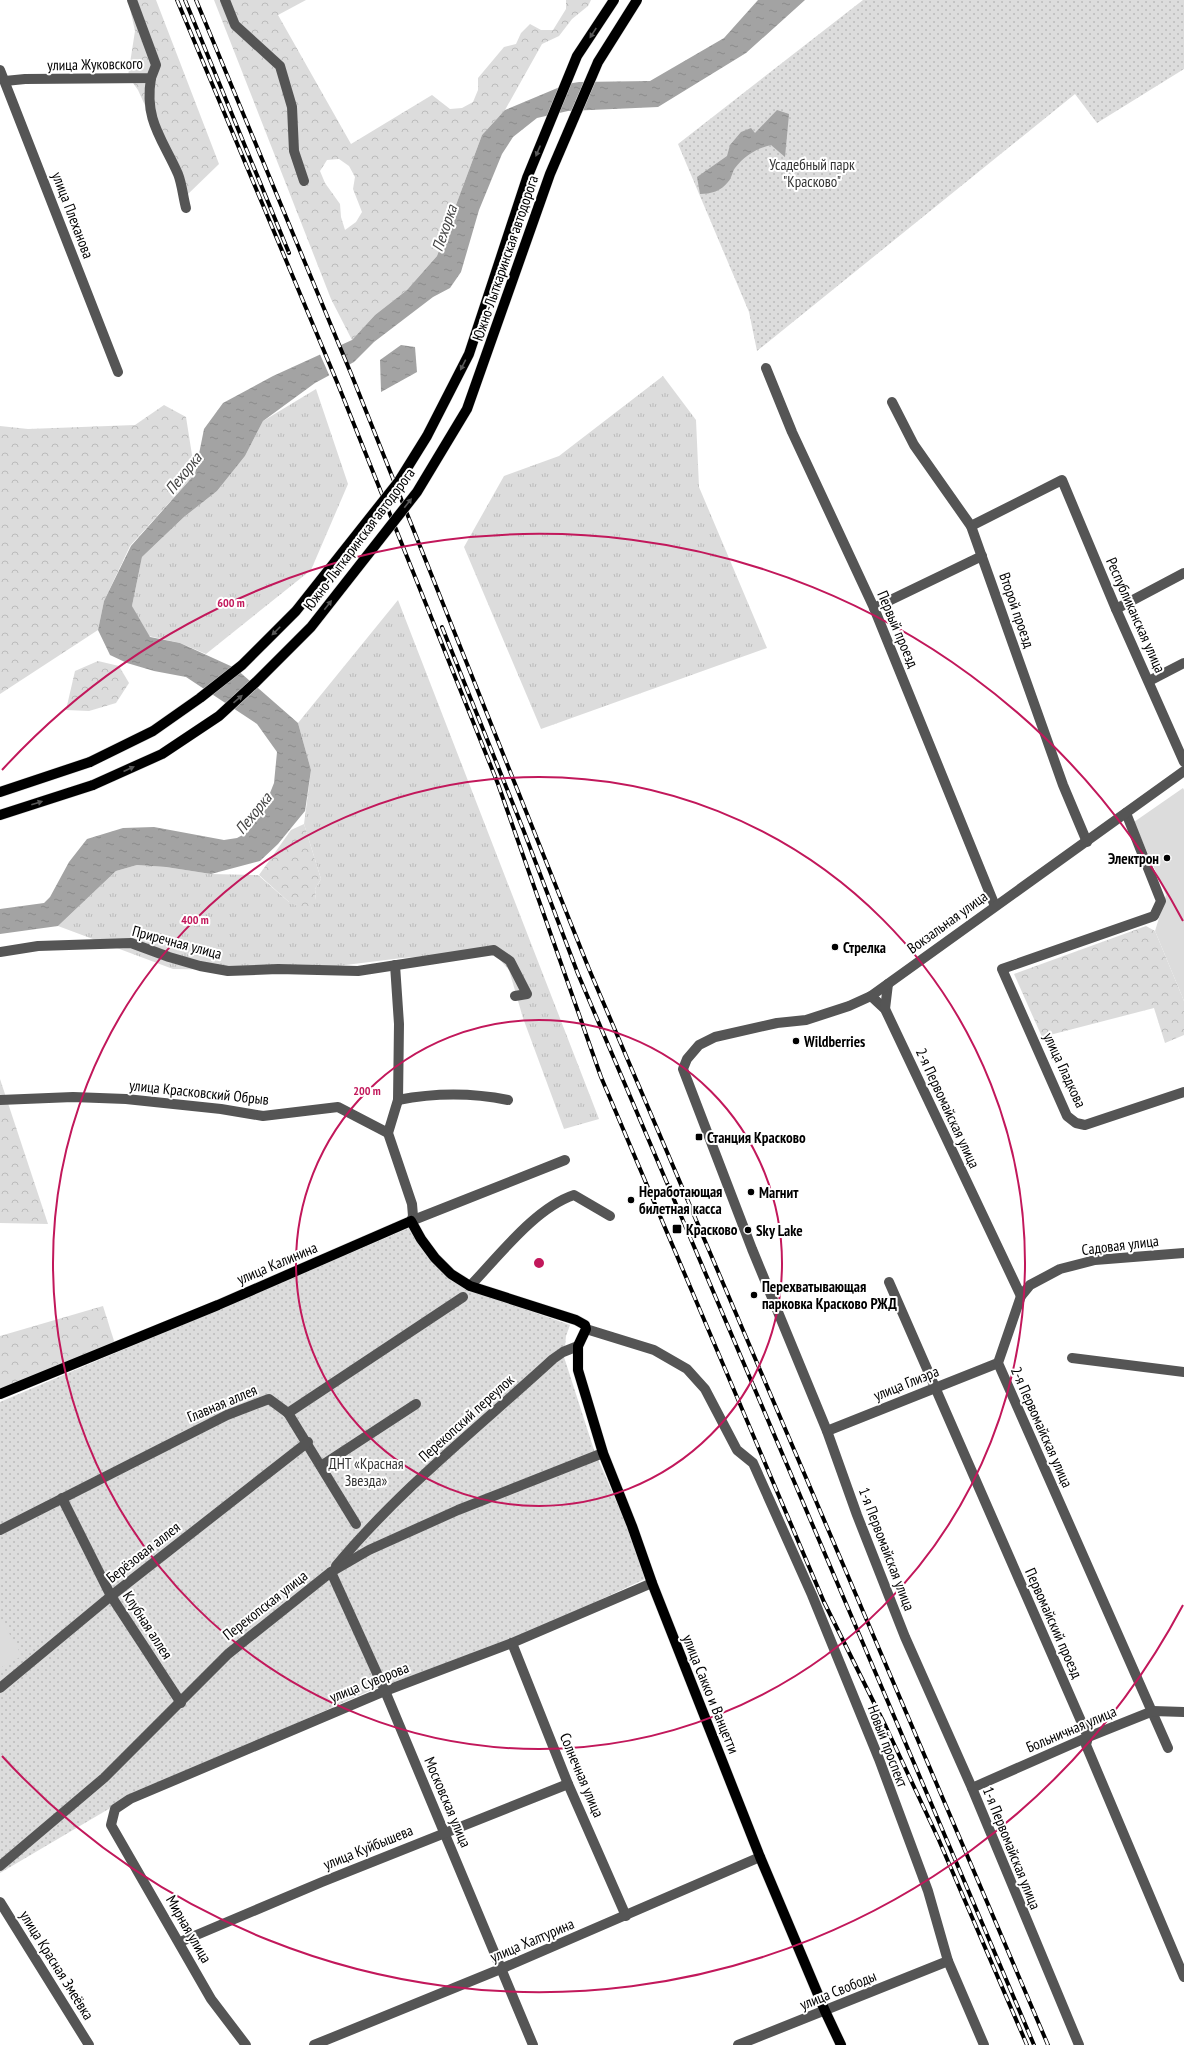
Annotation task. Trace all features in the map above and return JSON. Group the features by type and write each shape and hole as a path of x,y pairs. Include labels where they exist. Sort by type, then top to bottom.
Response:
{"main road":[{"name":"Южно-Лыткаринская автодорога","path":"0,792 90,762 153,731 200,698 242,665 296,611 399,481 427,436 469,354 527,178 578,56 614,0"},
{"name":"Южно-Лыткаринская автодорога","path":"0,815 93,785 162,754 219,716 256,682 311,627 417,492 467,409 550,174 598,62 638,0"},
{"path":"411,1221 421,1239 440,1263 451,1274 470,1286 576,1320 585,1325 586,1329 578,1346"},
{"name":"улица Калинина","path":"0,1394 218,1305 411,1221"},
{"name":"улица Сакко и Ванцетти","path":"578,1346 578,1370 603,1453 632,1526 652,1583 760,1858 841,2045"}],"street":[{"name":"улица Жуковского","path":"5,81 25,79 151,78 156,65 132,0"},
{"path":"225,0 235,25 280,66 292,107 294,151 304,181"},
{"name":"улица Плеханова","path":"0,70 118,372"},
{"path":"151,78 148,95 153,124 178,176 186,208"},
{"name":"Первый проезд","path":"766,368 792,432 874,608 995,906"},
{"name":"Второй проезд","path":"892,402 914,445 971,526 1063,785 1086,842"},
{"name":"Республиканская улица","path":"971,526 1062,480 1116,609 1184,762"},
{"path":"874,608 982,556"},
{"path":"1116,609 1184,573"},
{"path":"1149,681 1184,663"},
{"name":"Вокзальная улица","path":"687,1059 699,1045 715,1037 778,1023 806,1020 849,1006 871,996 1126,813 1182,776"},
{"name":"улица Гладкова","path":"1126,813 1161,901 1154,916 1002,969 1067,1116 1076,1123 1085,1125 1184,1092"},
{"name":"Приречная улица","path":"0,952 38,946 131,943 169,958 228,971 278,969 358,971 466,956 494,950 510,961 527,994 515,996"},
{"path":"395,965 399,1024 398,1100 388,1133 412,1204 413,1216 411,1221"},
{"path":"885,1009 888,984"},
{"name":"2-я Первомайская улица","path":"871,996 885,1009 1021,1296 998,1363 1153,1711 1168,1748"},
{"name":"1-я Первомайская улица","path":"687,1059 684,1069 686,1076 752,1249 827,1431 857,1515 905,1637 972,1788 1079,2045"},
{"path":"398,1100 440,1095 492,1097 508,1100"},
{"name":"улица Красковский Обрыв","path":"0,1100 73,1097 126,1099 220,1109 263,1116 338,1107 388,1133"},
{"name":"улица Калинина","path":"411,1221 565,1160"},
{"path":"470,1286 536,1217 566,1197 574,1195 610,1216"},
{"name":"Садовая улица","path":"1021,1296 1030,1285 1060,1269 1095,1260 1184,1253"},
{"name":"Первомайский проезд","path":"889,1282 1088,1737 1086,1744 1184,1977"},
{"path":"356,1524 308,1442 288,1413 463,1296"},
{"name":"Новый проспект","path":"586,1329 654,1350 687,1369 705,1389 737,1450 753,1463 812,1595 879,1759 928,1891 948,1961 984,2045"},
{"name":"Перекопский переулок","path":"331,1572 363,1534 392,1504 553,1359 563,1352 578,1346"},
{"path":"1072,1358 1184,1372"},
{"name":"улица Глиэра","path":"827,1431 998,1363"},
{"name":"Главная аллея","path":"0,1530 227,1415 269,1400 288,1413"},
{"path":"321,1466 416,1404"},
{"name":"Берёзовая аллея","path":"0,1688 111,1596 308,1442"},
{"name":"Перекопская улица","path":"0,1866 104,1778 228,1654 331,1572 370,1550 452,1513 603,1453"},
{"name":"Клубная аллея","path":"62,1498 111,1596 180,1703"},
{"name":"Московская улица","path":"331,1572 385,1691 503,1968 533,2045"},
{"name":"улица Суворова","path":"111,1825 115,1809 130,1799 385,1691 512,1643 652,1583"},
{"name":"Солнечная улица","path":"512,1643 568,1784 626,1916"},
{"name":"Больничная улица","path":"972,1788 1088,1737 1153,1711 1184,1712"},
{"name":"улица Куйбышева","path":"180,1942 322,1882 568,1784"},
{"name":"Мирная улица","path":"111,1825 212,1999 246,2045"},
{"name":"улица Халтурина","path":"314,2045 503,1968 760,1858"},
{"name":"улица Красная Змеёвка","path":"0,1902 89,2045"},
{"name":"улица Свободы","path":"738,2045 948,1961"}],"green space":[{"path":"128,0 156,0 219,164 186,196 138,90 128,76 135,31"},
{"path":"214,0 306,0 278,15 351,144 432,95 450,109 462,108 473,102 478,90 478,78 504,47 516,44 521,33 530,24 541,30 553,30 566,9 566,0 591,0 588,6 572,19 559,36 542,44 505,110 482,135 437,256 407,290 375,315 352,340 331,299","holes":["339,159 349,166 355,177 353,189 362,212 356,222 345,230 341,217 340,204 325,183 320,171 327,160"]},
{"name":"Усадебный парк \"Красково\"","path":"863,0 1184,0 1184,69 1097,123 1075,94 757,351 749,312 678,144"},
{"path":"663,376 696,420 699,487 767,648 541,729 464,547 504,476 559,456"},
{"path":"316,389 348,484 311,570 206,654 180,643 144,635 132,606 142,557 184,517 217,491 245,456 263,421"},
{"path":"164,405 186,417 195,474 130,546 104,601 98,630 0,694 0,426 28,429 135,425"},
{"path":"398,600 599,1119 564,1129 523,1018 509,970 492,951 402,958 297,971 173,969 58,926 116,871 137,865 166,867 211,874 258,875 289,902 316,900 315,889 321,879 304,824 311,770 298,723"},
{"path":"98,661 119,666 129,683 116,703 89,711 66,710 75,671"},
{"name":"Электрон","path":"1183,788 1184,1001 1155,931 1166,895 1134,822"},
{"path":"304,824 321,879 315,889 316,900 308,912 289,902 259,875 291,830"},
{"path":"1146,926 1155,931 1184,1001 1184,1035 1165,1043 1154,1008 1042,1037 1014,974"},
{"path":"0,1079 48,1224 0,1223"},
{"name":"ДНТ «Красная Звезда»","path":"409,1228 426,1254 439,1269 463,1287 570,1325 566,1336 564,1357 594,1450 628,1528 645,1579 511,1641 374,1689 129,1797 0,1873 0,1402"},
{"path":"103,1306 115,1344 0,1399 0,1336"},
{"path":"0,1617 22,1656 0,1668"}],"water":[{"path":"758,0 805,0 746,53 658,107 568,111 537,118 513,137 502,154 479,210 461,272 450,288 433,297 374,342 354,362 315,383 263,421 245,456 217,491 184,517 142,557 132,606 150,637 180,643 235,668 298,723 311,770 305,811 278,844 260,861 211,874 166,867 137,865 116,871 58,926 0,934 0,909 44,903 50,897 69,862 87,839 123,828 154,827 224,840 237,838 248,832 266,803 274,783 277,752 257,724 186,677 154,671 127,663 110,655 98,630 104,601 131,546 195,474 204,429 223,403 273,376 352,340 375,315 407,290 437,256 482,135 505,110 567,84 579,82 650,81 724,38"},
{"path":"777,110 789,114 785,157 771,145 761,148 751,153 739,164 722,188 712,193 700,194 697,177 727,156 730,145 741,132 751,128 755,133"},
{"path":"401,345 415,347 417,372 381,392 380,360"}],"pier":[{"path":"339,343 350,367 330,377 319,352"}],"railway":[{"path":"177,0 337,382 498,784 601,1077 824,1602 886,1727 938,1838 1027,2045"},
{"path":"185,0 289,253"},
{"path":"196,0 352,376 589,969 1048,2045"},
{"path":"442,627 523,829 578,974 1034,2045"}],"place":[{"name":"Электрон","path":"1167,858"},
{"name":"Стрелка","path":"835,947"},
{"name":"Wildberries","path":"796,1041"},
{"name":"Станция Красково","path":"699,1137"},
{"name":"Магнит","path":"751,1192"},
{"name":"Неработающая билетная касса","path":"631,1200"},
{"name":"Красково","path":"677,1229"},
{"name":"Sky Lake","path":"748,1230"},
{"name":"Перехватывающая парковка Красково РЖД","path":"754,1295"}],"water label":[{"name":"Пехорка","path":"444,228"},
{"name":"Пехорка","path":"183,473"},
{"name":"Пехорка","path":"253,813"}]}
